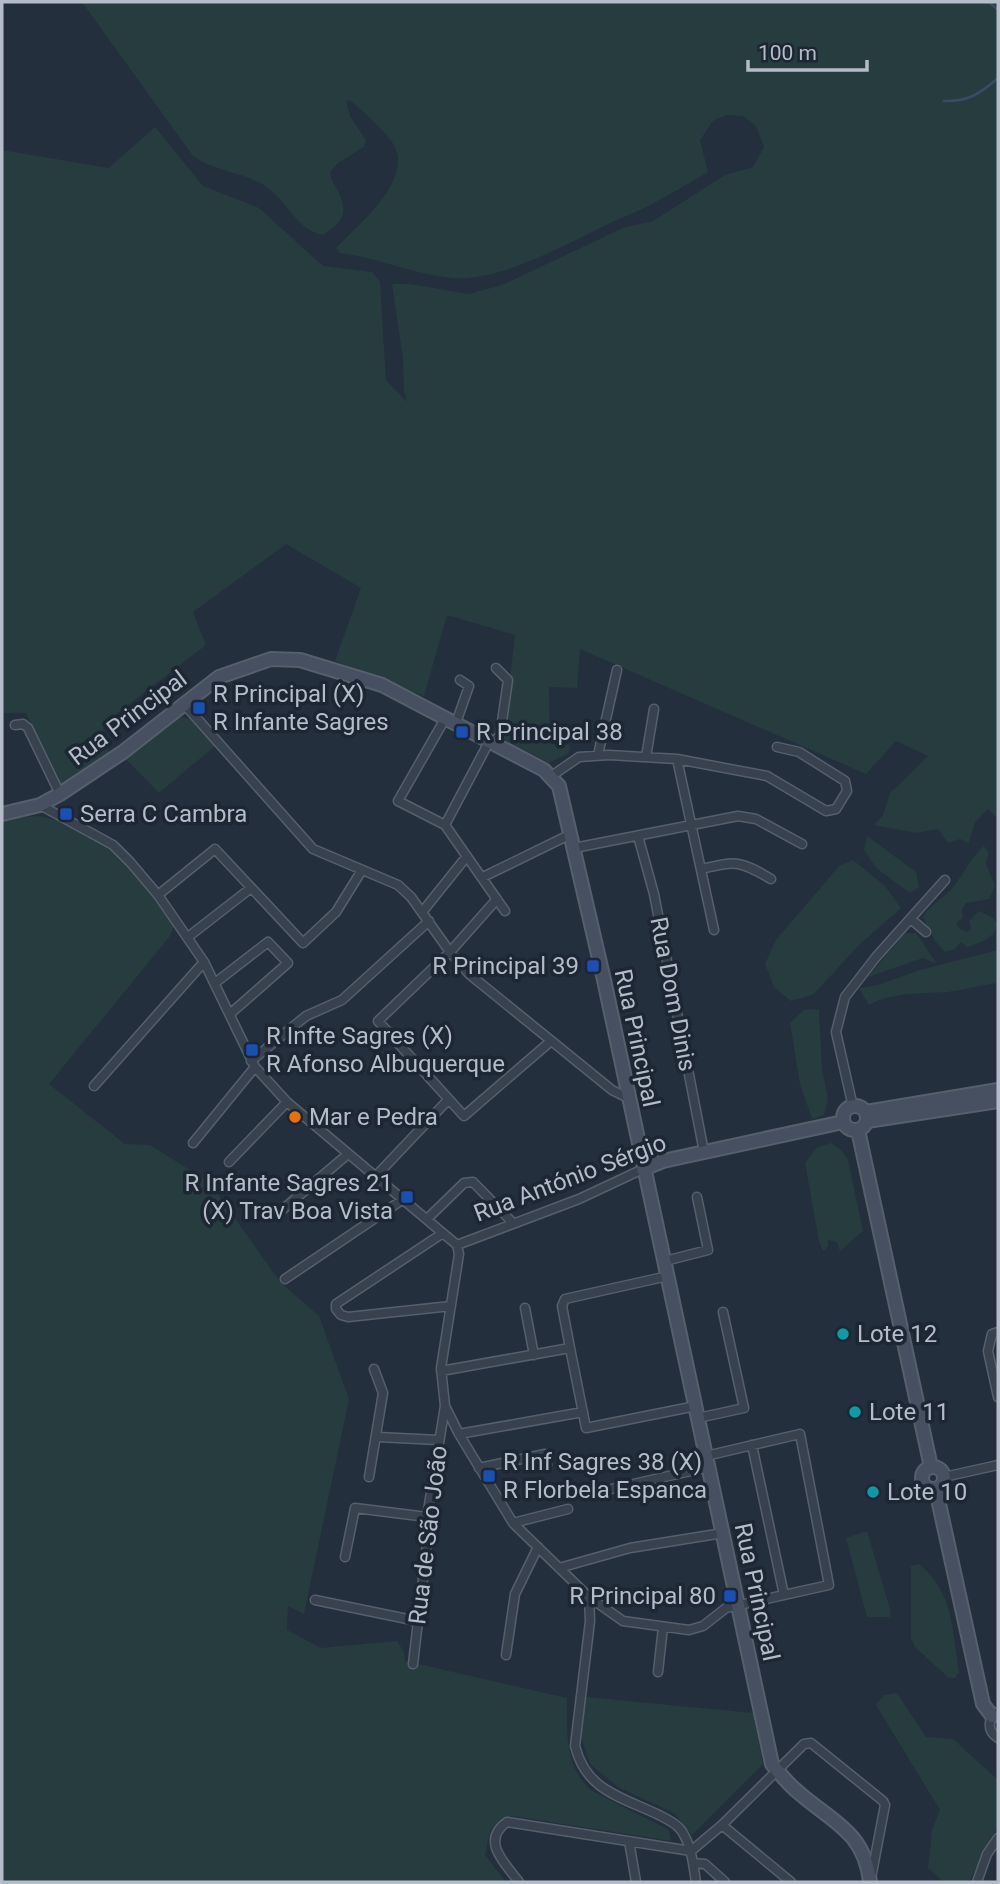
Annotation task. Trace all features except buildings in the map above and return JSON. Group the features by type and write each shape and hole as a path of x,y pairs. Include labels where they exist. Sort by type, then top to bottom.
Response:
{"street":[{"name":"Rua Principal","path":"2,814 40,805 60,794 123,752 219,677 271,659 300,660 382,685 544,770 559,786 665,1261 772,1764 797,1792 859,1843"},
{"path":"445,825 492,741 500,735 508,680 496,668"},
{"path":"598,755 617,670"},
{"path":"460,680 469,686 451,720 398,801 445,825 505,911"},
{"path":"184,704 313,849 398,885 423,911 450,952 469,974 612,1090 628,1098"},
{"path":"646,757 654,709"},
{"path":"15,725 23,724 28,728 60,794"},
{"path":"550,777 579,757 598,755 677,759 767,776 826,811 836,809 847,791 845,780 799,752 777,747"},
{"path":"677,759 714,930"},
{"path":"40,805 113,845 158,895 204,962 253,1064 287,1102 457,1245 459,1254 441,1371 445,1406 458,1434 513,1523 589,1597 623,1620 689,1630 703,1626 726,1608 830,1585 800,1434 752,1445 708,1462 611,1489"},
{"path":"574,848 738,816 756,819 802,844"},
{"path":"483,877 571,834"},
{"name":"Rua Dom Dinis","path":"638,836 654,894 704,1152"},
{"path":"158,895 215,849 303,943 336,912 362,870"},
{"path":"423,911 467,856"},
{"path":"701,869 733,862 744,863 771,879"},
{"path":"853,1107 836,1032 845,997 855,982 945,880"},
{"path":"188,937 251,888"},
{"path":"497,899 450,952 378,1021 464,1116 551,1041"},
{"path":"193,1143 253,1064 306,1016 342,1000 429,920"},
{"path":"912,920 926,932"},
{"path":"215,983 268,942 288,963 230,1014"},
{"path":"94,1086 204,962"},
{"path":"931,1467 863,1121 858,1107 845,1112 843,1122 849,1129 863,1121 998,1090"},
{"path":"375,1177 448,1100"},
{"path":"863,1121 998,1101"},
{"path":"229,1161 287,1102"},
{"name":"Rua António Sérgio","path":"457,1245 579,1199 663,1161 843,1122"},
{"path":"638,1146 663,1161"},
{"path":"282,1210 348,1154"},
{"path":"427,1219 464,1183 474,1182 513,1223"},
{"path":"665,1261 708,1250 698,1197"},
{"path":"285,1279 402,1199"},
{"path":"443,1233 336,1304 336,1309 341,1315 348,1317 452,1306"},
{"path":"668,1276 565,1299 562,1306 586,1428 744,1408 723,1312"},
{"path":"525,1308 534,1354"},
{"path":"998,1332 992,1334 988,1351 998,1396"},
{"path":"441,1371 570,1348"},
{"path":"369,1477 383,1393 374,1369"},
{"name":"Rua de São João","path":"412,1664 427,1545 427,1517 445,1406"},
{"path":"458,1434 583,1412"},
{"path":"377,1437 438,1440"},
{"path":"752,1445 784,1595"},
{"path":"479,1468 545,1454 547,1465"},
{"path":"944,1477 998,1465"},
{"path":"931,1467 940,1469 944,1477 943,1485 936,1490 927,1488 922,1481 923,1472 931,1467"},
{"path":"936,1490 983,1704 995,1714 989,1727 998,1738"},
{"path":"345,1557 355,1508 427,1517"},
{"path":"513,1523 568,1510"},
{"path":"559,1567 630,1548 723,1533"},
{"path":"506,1655 515,1594 538,1547"},
{"path":"589,1597 590,1621 575,1746 578,1758 592,1781 674,1823 680,1829 691,1851 696,1882"},
{"path":"316,1600 418,1621"},
{"path":"590,1621 611,1613"},
{"path":"658,1672 663,1627"},
{"path":"519,1882 497,1852 494,1839 498,1829 508,1822 691,1851 722,1825 804,1744 811,1743 885,1805 870,1881"},
{"path":"722,1825 791,1882"},
{"path":"977,1882 987,1854 998,1838"},
{"path":"629,1841 636,1882"},
{"path":"859,1843 867,1847 877,1844"},
{"path":"859,1843 870,1881"},
{"path":"693,1863 705,1864 725,1882"}],"green space":[{"path":"82,2 998,2 998,819 988,809 975,822 969,843 960,839 948,843 938,829 916,833 874,825 883,815 890,793 928,756 896,741 866,774 580,649 577,688 549,687 550,744 570,745 569,753 549,763 503,739 515,635 447,615 424,696 335,661 361,588 286,544 193,612 206,645 102,725 110,755 60,786 57,784 26,713 2,713 2,150 109,168 155,127 203,186 259,208 323,266 372,272 380,282 386,380 407,402 392,284 410,284 469,294 502,285 623,228 653,221 725,175 753,167 764,147 756,126 743,116 727,115 713,121 700,140 708,172 652,204 511,268 471,278 425,274 340,253 336,248 382,200 397,171 398,156 392,142 350,100 346,101 350,116 366,140 364,147 338,163 330,172 342,200 343,212 339,222 323,235 307,228 261,183 212,166 193,156"},
{"path":"183,717 191,720 215,746 159,793 126,759 174,719"},
{"path":"39,816 75,828 119,857 140,879 174,926 170,936 49,1084 125,1144 150,1145 209,1182 281,1283 319,1316 349,1399 304,1614 288,1606 287,1630 321,1648 397,1641 404,1652 405,1661 567,1698 569,1748 576,1771 583,1782 592,1791 669,1830 671,1841 512,1816 498,1822 491,1829 485,1855 506,1882 2,1882 2,819"},
{"path":"867,836 916,872 919,887 910,893 876,868 864,850"},
{"path":"984,846 989,853 986,864 995,886 989,899 966,903 962,910 963,918 956,923 967,932 971,928 969,921 979,911 993,918 998,924 986,940 967,947 961,942 955,949 945,952 935,941 923,917 958,881"},
{"path":"853,860 885,886 901,908 859,945 814,994 791,1001 774,987 765,964 776,940 839,866"},
{"path":"905,933 916,933 937,964 923,958 868,977"},
{"path":"998,950 998,983 955,991 900,995 869,1005 859,988 878,985 920,970"},
{"path":"805,1009 819,1010 822,1069 828,1099 824,1115 812,1119 800,1084 790,1023"},
{"path":"831,1143 842,1151 848,1160 863,1231 840,1251 837,1242 828,1240 828,1247 823,1251 819,1241 805,1163 816,1148"},
{"path":"867,1531 890,1617 867,1617 846,1538"},
{"path":"919,1564 939,1587 950,1613 959,1672 955,1678 949,1678 915,1647 911,1638 911,1566"},
{"path":"897,1693 926,1737 953,1739 998,1780 998,1826 969,1882 944,1882 928,1868 932,1830 940,1810 876,1705 884,1695"},
{"path":"586,1697 753,1713 763,1764 692,1835 674,1813 618,1787 590,1764 580,1734"}],"waterway":[{"path":"989,2 998,10"},
{"path":"944,101 974,96 998,78"}],"place":[{"name":"R Principal (X) R Infante Sagres","path":"199,708"},
{"name":"R Principal 38","path":"462,732"},
{"name":"Serra C Cambra","path":"66,814"},
{"name":"R Principal 39","path":"593,966"},
{"name":"R Infte Sagres (X) R Afonso Albuquerque","path":"252,1050"},
{"name":"Mar e Pedra","path":"295,1117"},
{"name":"R Infante Sagres 21 (X) Trav Boa Vista","path":"407,1197"},
{"name":"Lote 12","path":"843,1334"},
{"name":"Lote 11","path":"855,1412"},
{"name":"R Inf Sagres 38 (X) R Florbela Espanca","path":"489,1476"},
{"name":"Lote 10","path":"873,1492"},
{"name":"R Principal 80","path":"730,1596"}]}
